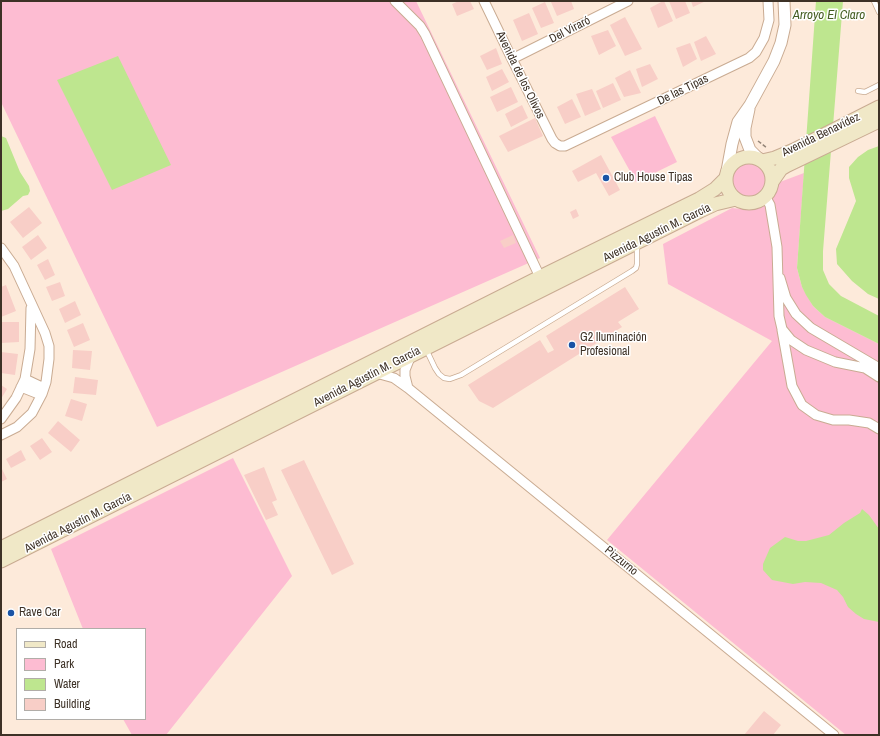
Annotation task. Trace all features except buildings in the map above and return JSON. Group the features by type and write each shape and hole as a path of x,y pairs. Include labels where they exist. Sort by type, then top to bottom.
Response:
{"main road":[{"name":"Avenida Benavídez","path":"772,182 781,169 794,156 840,126 879,107"},
{"name":"Avenida Benavídez","path":"760,159 794,156 839,140 879,121"},
{"path":"750,156 760,159 768,166 772,174 770,190 758,201 751,203 736,199 726,186 726,175 731,165 736,160 743,157 750,156"},
{"name":"Avenida Agustín M. García","path":"1,548 540,277 699,199 715,189 726,175"},
{"name":"Avenida Agustín M. García","path":"1,561 637,242 715,204 736,199"}],"street":[{"path":"395,1 420,26 425,34 540,277"},
{"name":"Avenida de los Olivos","path":"484,1 552,139 560,146"},
{"name":"Del Viraró","path":"512,59 628,1"},
{"name":"De las Tipas","path":"560,146 572,144 749,58 756,52 767,29 769,10 768,1"},
{"path":"726,175 738,122 750,105 774,61 781,43 785,25 784,1"},
{"path":"750,105 745,128 745,136 750,150 760,159"},
{"path":"765,196 770,205 777,247 779,316 792,386 802,405 816,415 833,420 849,420 870,423 879,429"},
{"path":"1,248 14,266 45,333 49,346 48,371 43,392 32,413 26,420 1,435"},
{"path":"777,266 786,298 796,314 811,328 879,368"},
{"path":"1,419 23,383 30,349 31,305"},
{"path":"782,328 790,340 806,350 835,362 865,368 879,377"},
{"path":"408,388 405,370 412,354"},
{"name":"Pizzurno","path":"376,373 394,378 408,388 834,735"},
{"path":"23,383 43,392"}],"lane":[{"path":"874,1 879,12"},
{"path":"858,91 865,92 879,85"},
{"path":"425,348 439,374 444,378 450,379 461,375 636,268 637,242"}],"path":[{"path":"757,140 771,149"}],"green space":[{"path":"1,1 416,1 540,258 157,427 1,102"},
{"path":"655,116 677,162 636,182 611,137"},
{"path":"749,160 759,163 764,168 767,178 764,188 759,193 749,196 739,193 734,188 731,178 734,168 739,163"},
{"path":"804,173 797,268 802,287 813,306 825,317 879,344 879,735 846,735 607,540 772,341 668,284 663,244 732,208 751,210 759,208 770,200 776,193 780,182"},
{"path":"233,458 292,576 166,735 132,735 124,720 146,720 146,628 83,628 51,549"}],"water":[{"name":"Arroyo El Claro","path":"816,1 843,1 823,251 823,270 829,284 841,296 879,316 879,344 825,317 813,306 802,287 797,268"},
{"path":"118,56 171,165 112,190 57,80"},
{"path":"1,136 6,138 20,172 29,186 30,191 28,195 23,196 8,209 1,211"},
{"path":"879,146 879,299 868,294 852,281 837,264 836,249 856,201 849,178 849,167 858,157 868,150"},
{"path":"862,509 869,515 879,529 879,622 864,619 856,614 848,607 843,597 837,590 821,583 805,582 793,584 772,580 763,570 763,564 770,548 785,537 798,541 806,541 829,535 860,513"}],"place":[{"name":"Club House Tipas","path":"606,178"},
{"name":"G2 Iluminación Profesional","path":"572,345"},
{"name":"Rave Car","path":"11,613"}]}
